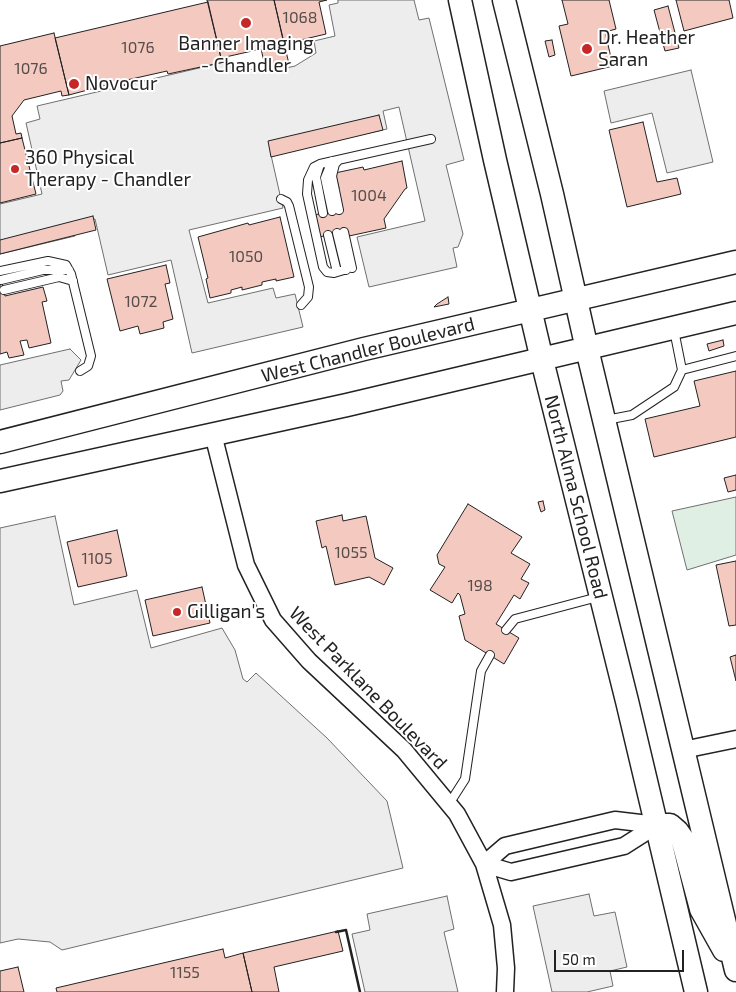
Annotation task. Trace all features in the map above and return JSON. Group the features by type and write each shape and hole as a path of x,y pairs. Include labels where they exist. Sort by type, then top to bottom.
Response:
{"main road":[{"name":"North Alma School Road","path":"460,0 542,360 657,825 696,992"},
{"path":"504,0 541,146 587,349 736,970"},
{"name":"West Chandler Boulevard","path":"0,442 364,349 736,262"},
{"path":"0,481 542,360 736,314"},
{"path":"657,825 670,826 682,838 700,909 736,970"}],"street":[{"name":"West Parklane Boulevard","path":"213,434 246,565 274,620 308,661 404,750 457,814 484,864 502,925 506,968 505,992"},
{"path":"684,750 736,739"},
{"path":"484,864 505,846 615,820 657,825"},
{"path":"484,864 511,872 624,846 657,825"}],"lane":[{"path":"345,270 327,272 323,266 307,194 308,180 314,167 320,164 431,139"},
{"path":"335,161 332,176 336,210"},
{"path":"320,164 316,177 323,213"},
{"path":"281,199 290,206 310,287 308,297 301,305"},
{"path":"341,232 345,270"},
{"path":"328,235 345,270"},
{"path":"0,271 48,261 66,265 73,281 91,356 88,366 80,371"},
{"path":"1,280 43,270 69,270"},
{"path":"4,290 59,278 73,281"},
{"path":"604,420 632,415 674,387 682,370 674,329"},
{"path":"682,370 736,356"},
{"path":"506,630 515,620 600,596"},
{"path":"449,804 465,779 481,671 490,655"}],"green space":[{"path":"736,497 736,555 687,570 672,511"}],"shaded area":[{"path":"338,0 414,0 419,20 429,18 464,160 446,165 463,234 458,247 453,248 457,267 369,287 357,237 425,221 399,107 383,111 387,129 271,155 283,208 189,230 208,303 273,288 276,298 295,294 303,327 192,353 171,260 108,275 95,219 72,224 75,236 0,254 0,204 42,194 26,123 40,119 37,106 229,61 232,72 245,69 273,71 295,66 316,53 314,41 335,36 329,5 338,3"},
{"path":"691,70 713,162 667,173 652,113 611,123 604,91"},
{"path":"70,349 81,360 69,380 61,381 63,391 60,395 0,410 0,365"},
{"path":"55,516 74,605 137,590 151,648 222,628 235,650 243,679 247,682 256,673 327,738 387,801 403,868 62,950 50,942 18,939 0,943 0,528"},
{"path":"589,894 594,916 615,912 627,967 610,971 613,986 587,992 552,992 533,906"},
{"path":"447,896 454,929 444,932 458,992 365,992 352,934 370,930 367,914"}],"building":[{"name":"Banner Imaging - Chandler","path":"207,0 274,0 289,64 266,70 261,49 221,58"},
{"path":"274,0 327,0 319,2 326,34 284,44"},
{"name":"Dr. Heather Saran","path":"562,0 609,0 616,29 605,32 613,66 571,76 559,26 568,24"},
{"path":"676,0 729,0 733,18 684,31"},
{"path":"208,2 221,58 223,58 224,62 168,74 167,71 127,80 128,84 111,88 110,84 69,95 55,38"},
{"path":"668,6 679,48 665,51 654,10"},
{"path":"54,33 69,95 62,96 61,91 24,100 12,116 16,134 21,133 22,138 0,143 0,46"},
{"path":"552,40 555,55 549,57 545,41"},
{"path":"379,115 383,130 271,157 268,141"},
{"path":"643,122 657,182 677,178 681,194 627,207 609,130"},
{"name":"360 Physical Therapy - Chandler","path":"22,138 36,194 0,203 0,143"},
{"path":"402,161 407,188 384,219 386,228 349,236 348,231 319,237 314,215 342,209 336,189 339,188 335,173 363,167 364,170"},
{"path":"93,216 96,230 0,254 0,240"},
{"path":"280,217 294,277 262,282 262,285 242,290 242,287 231,290 231,293 210,298 206,279 208,278 198,237 248,223 249,225"},
{"path":"166,265 170,283 165,284 173,319 163,322 164,328 140,334 138,326 120,331 107,279"},
{"path":"0,274 5,296 43,287 47,301 42,302 51,343 29,348 27,340 20,341 24,355 9,358 7,352 0,354"},
{"path":"448,297 449,304 434,307 437,304"},
{"path":"723,340 724,346 709,351 707,344"},
{"path":"736,371 736,437 654,457 645,419 700,406 694,381"},
{"path":"736,475 736,490 728,492 724,478"},
{"path":"543,501 545,510 541,512 538,502"},
{"path":"468,504 522,537 511,553 530,564 521,579 529,583 520,599 514,595 496,624 519,638 504,664 465,640 459,616 465,614 458,593 452,603 430,590 445,567 439,564 437,555"},
{"path":"342,515 343,521 366,516 375,558 393,568 384,585 369,577 335,585 326,546 322,548 316,521"},
{"path":"117,530 127,576 78,587 67,542"},
{"path":"736,561 736,625 729,626 716,565"},
{"name":"Gilligan's","path":"202,587 210,623 153,636 145,600"},
{"path":"736,655 736,681 730,657"},
{"path":"338,931 343,951 274,967 279,992 252,992 243,953"},
{"path":"223,949 225,958 243,953 252,992 57,992 56,988"},
{"path":"18,967 24,992 0,992 0,971"}],"wall":[{"path":"336,932 346,930 360,992"}],"place":[{"name":"Banner Imaging - Chandler","path":"246,23"},
{"name":"Dr. Heather Saran","path":"587,49"},
{"name":"Novocur","path":"74,84"},
{"name":"360 Physical Therapy - Chandler","path":"15,169"},
{"name":"Gilligan's","path":"177,612"}]}
